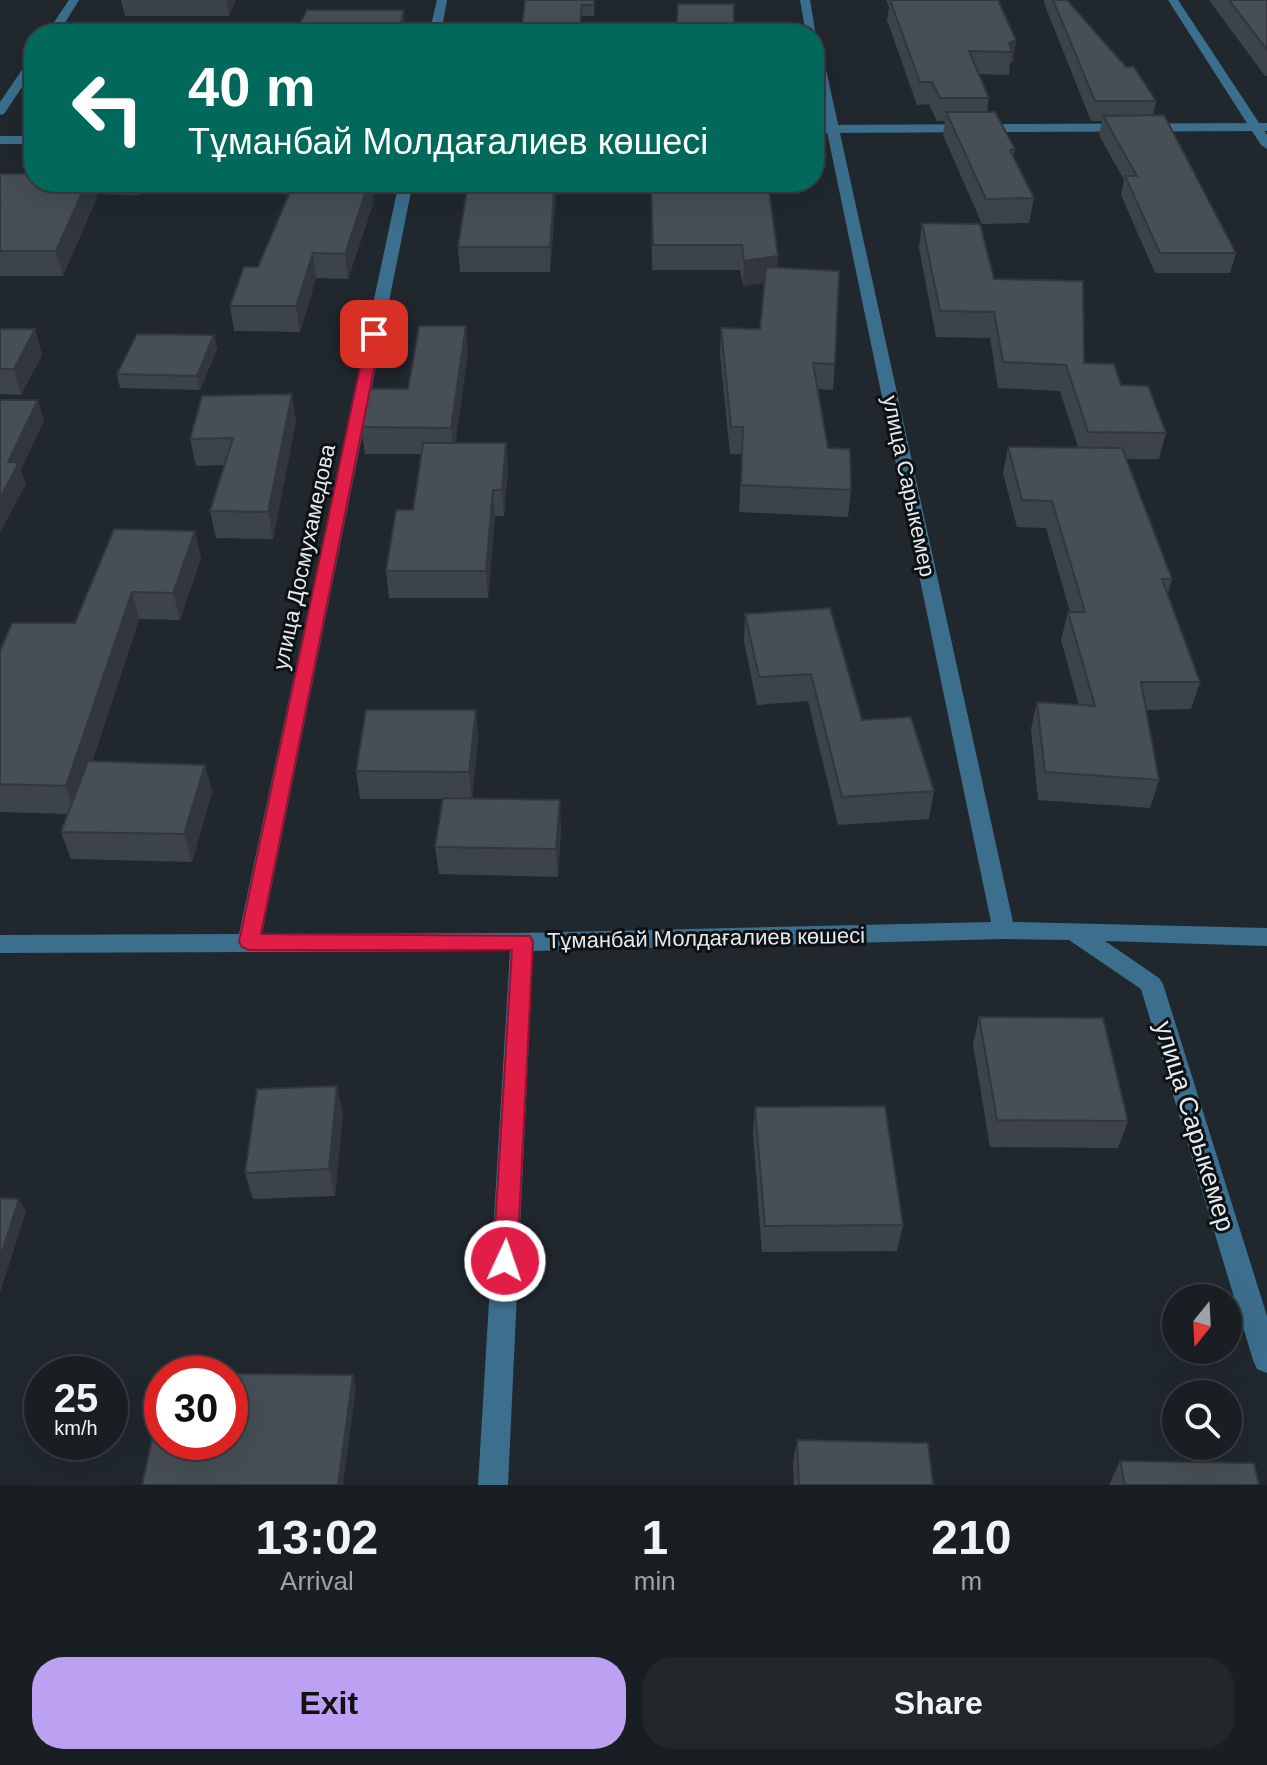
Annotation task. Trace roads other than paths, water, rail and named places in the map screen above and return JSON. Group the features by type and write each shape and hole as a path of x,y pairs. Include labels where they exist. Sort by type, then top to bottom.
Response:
{"street":[{"path":"58,24 74,0"},
{"path":"437,24 442,0"},
{"path":"805,0 810,24"},
{"path":"1173,0 1261,127 1267,145"},
{"path":"0,111 24,75"},
{"name":"улица Сарыкемер","path":"824,90 1004,930"},
{"path":"824,129 1261,127"},
{"path":"0,140 24,140"},
{"name":"улица Досмухамедова","path":"249,942 404,192"},
{"name":"Тұманбай Молдағалиев көшесі","path":"0,944 522,942 1004,930 1267,937"},
{"name":"улица Сарыкемер","path":"1071,930 1151,984 1267,1360"},
{"path":"493,1485 522,942"}]}
